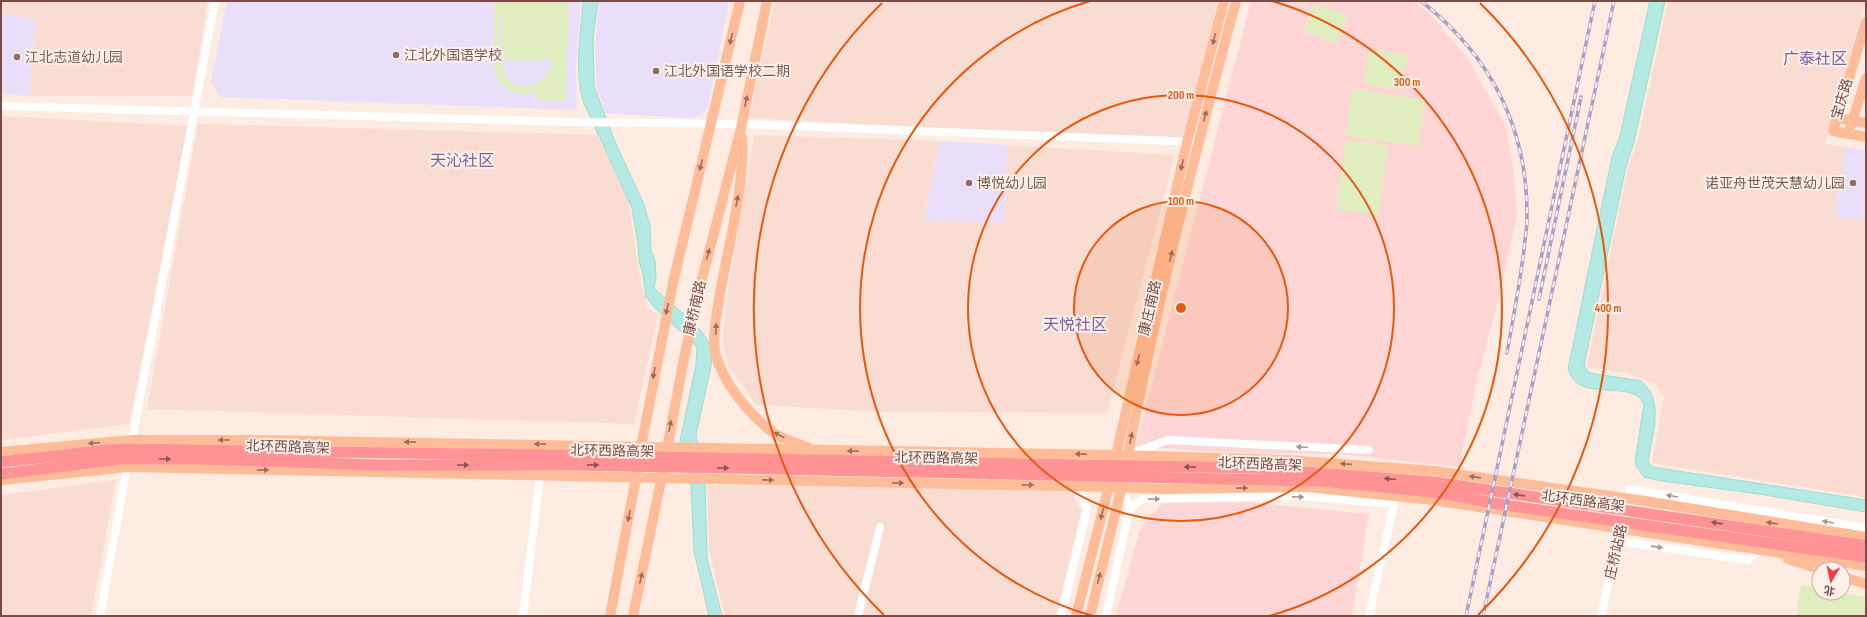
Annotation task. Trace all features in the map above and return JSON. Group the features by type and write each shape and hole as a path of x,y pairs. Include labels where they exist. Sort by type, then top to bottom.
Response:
{"highway":[{"name":"北环西路高架","path":"1,462 119,449 1254,468 1434,482 1866,546"},
{"name":"北环西路高架","path":"1,474 121,459 198,458 379,465 682,467 1321,481 1434,492 1512,506 1866,557"},
{"path":"1826,539 1866,541"},
{"path":"1829,552 1866,562"}],"main road":[{"name":"康桥南路","path":"610,616 637,477 641,447 662,335 740,1"},
{"name":"康桥南路","path":"632,616 662,478 672,447 684,358 741,126 767,1"},
{"name":"康庄南路","path":"1076,616 1109,487 1188,142 1224,1"},
{"name":"康庄南路","path":"1090,616 1122,488 1153,331 1198,142 1236,1"},
{"name":"宝庆路","path":"1866,22 1833,131 1848,134 1866,78"},
{"path":"1837,118 1866,123"},
{"path":"741,126 743,152 739,187 716,315 715,351 724,373 742,404 776,434 814,450"},
{"path":"1848,134 1866,137"},
{"path":"1,452 132,440 251,440 1116,454 1288,460 1435,471 1638,500 1866,537"},
{"path":"1,480 127,467 1163,489 1307,487 1433,500 1866,566"},
{"path":"1758,550 1811,567"},
{"path":"1851,579 1866,584"}],"street":[{"path":"100,616 215,1"},
{"path":"1,106 711,125 1198,142"},
{"path":"1128,455 1168,440 1369,450"},
{"path":"523,616 540,475"},
{"path":"1061,616 1087,510 1083,497 1073,486"},
{"path":"1106,616 1130,508 1122,488"},
{"name":"庄桥站路","path":"1602,616 1630,488 1866,528"},
{"path":"1130,508 1143,499 1299,496 1394,504 1369,616"},
{"path":"858,616 880,527"},
{"path":"1618,541 1748,560 1758,550"}],"shaded area":[{"path":"1,1 208,1 192,96 29,96 36,20 1,13"},
{"name":"江北外国语学校","path":"227,1 581,1 576,66 577,110 220,97 211,82"},
{"name":"江北外国语学校二期","path":"599,1 729,1 708,108 702,114 690,118 606,113 597,88 595,53"},
{"path":"775,1 1218,1 1183,140 749,118"},
{"path":"1251,1 1412,1 1427,11 1467,57 1505,125 1514,172 1517,217 1495,312 1477,380 1459,467 1339,454 1216,452 1136,446"},
{"path":"1668,1 1866,1 1825,144 1846,147 1835,215 1866,221 1866,497 1652,463 1664,396 1654,384 1630,374 1587,367 1628,168 1638,140"},
{"name":"江北志道幼儿园","path":"1,13 36,20 29,96 1,94"},
{"path":"1,116 188,126 129,424 1,440"},
{"path":"198,124 597,135 628,200 639,273 647,308 658,315 634,424 147,409"},
{"path":"754,135 940,141 924,221 1004,222 1007,145 1175,155 1107,413 885,412 756,405 729,367 722,342 728,292"},
{"name":"博悦幼儿园","path":"940,141 1007,145 1004,222 924,221"},
{"name":"诺亚舟世茂天慧幼儿园","path":"1846,147 1866,151 1866,221 1835,215"},
{"path":"116,480 91,616 1,616 1,495"},
{"path":"707,485 1070,490 1081,511 1056,616 725,616 709,550"},
{"path":"1247,502 1369,514 1352,616 1116,616 1140,529 1162,503"}],"green space":[{"path":"494,1 502,1 499,40 503,69 508,79 517,85 531,85 539,82 544,77 552,64 554,1 569,1 565,101 536,100 536,92 522,94 509,90 503,86 495,74 493,67"},
{"path":"502,1 553,1 552,60 501,59"},
{"path":"1313,4 1347,14 1338,44 1304,32"},
{"path":"1369,49 1408,54 1400,90 1364,84"},
{"path":"1352,89 1425,100 1418,146 1346,136"},
{"path":"1346,140 1388,146 1378,215 1336,209"},
{"path":"1801,585 1811,587 1811,601 1851,601 1851,594 1866,597 1866,616 1796,616"}],"water":[{"path":"583,1 598,1 593,39 594,86 615,142 643,202 650,225 651,250 655,261 656,278 654,286 657,291 695,325 708,340 711,348 711,366 696,435 705,484 707,558 722,616 709,616 694,551 691,486 680,441 696,365 697,347 654,307 646,297 643,274 639,261 638,244 632,208 583,101 580,89 579,51"},
{"path":"1650,1 1665,1 1634,142 1626,167 1584,365 1590,373 1641,381 1648,389 1653,398 1655,408 1654,429 1648,461 1652,467 1866,500 1866,512 1644,477 1636,466 1635,462 1644,404 1639,397 1632,393 1592,389 1583,386 1572,378 1568,369 1612,157 1620,136"}],"railway":[{"path":"1421,1 1446,22 1486,70 1501,97 1521,154 1526,185 1527,226 1507,353"},
{"path":"1466,616 1595,1"},
{"path":"1483,616 1614,1"},
{"path":"1539,299 1581,97"}],"place":[{"name":"江北外国语学校","path":"396,55"},
{"name":"江北志道幼儿园","path":"17,57"},
{"name":"江北外国语学校二期","path":"656,71"},
{"name":"博悦幼儿园","path":"969,183"},
{"name":"诺亚舟世茂天慧幼儿园","path":"1853,183"}],"district":[{"name":"广泰社区","path":"1815,59"},
{"name":"天沁社区","path":"462,161"},
{"name":"天悦社区","path":"1075,325"}]}
